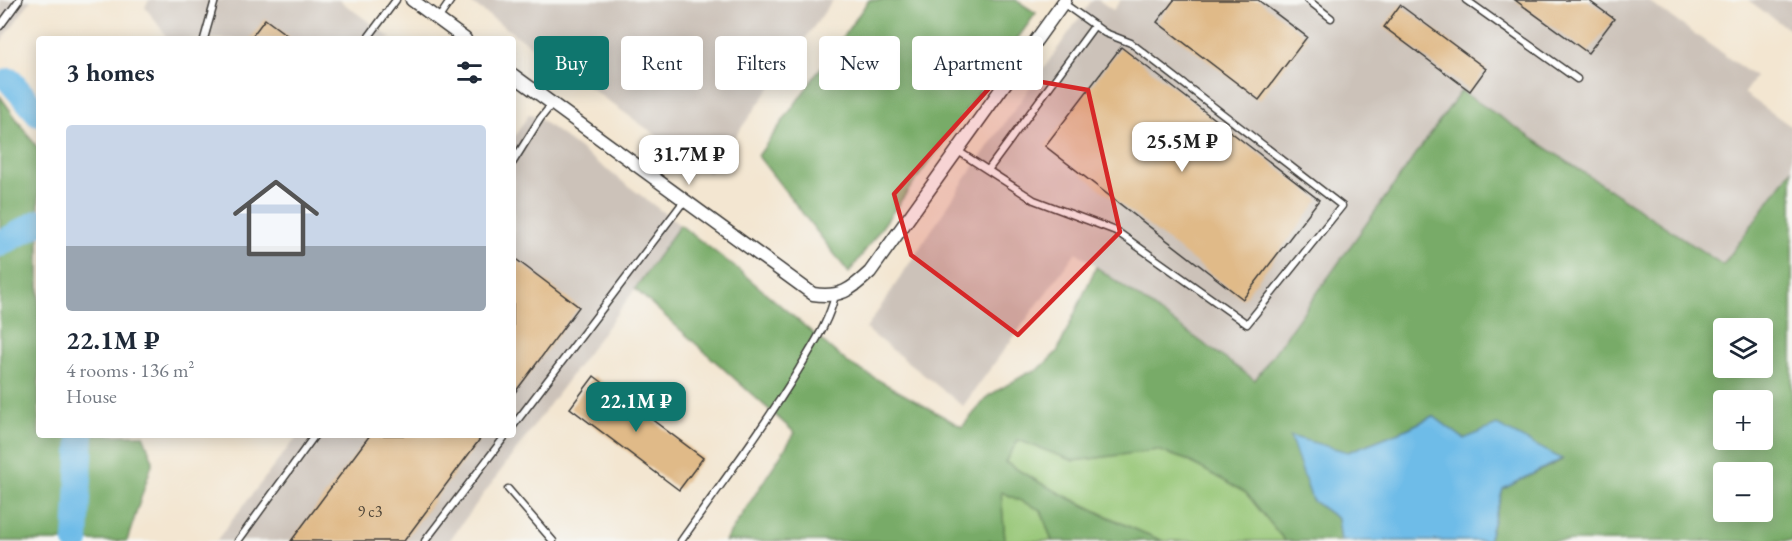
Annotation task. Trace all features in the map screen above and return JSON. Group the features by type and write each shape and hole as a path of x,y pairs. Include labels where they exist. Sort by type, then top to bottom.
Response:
{"street":[{"path":"412,0 461,36"},
{"path":"516,77 813,294 835,295 856,285 870,272 1064,1"}],"lane":[{"path":"0,27 19,0"},
{"path":"205,36 215,0"},
{"path":"370,36 396,0"},
{"path":"438,19 451,0"},
{"path":"1308,0 1331,18"},
{"path":"1466,0 1577,79"},
{"path":"958,151 1034,200 1116,231 1247,324 1342,206 1131,43 1105,33 1064,1"},
{"path":"988,170 1095,25"},
{"path":"516,157 552,104"},
{"path":"516,422 684,201"},
{"path":"681,541 779,402 818,337 831,310 835,295"},
{"path":"238,541 313,438"},
{"path":"425,541 504,438"},
{"path":"508,489 553,541"}],"highlighted area":[{"path":"1001,75 1088,90 1120,232 1018,335 911,255 894,194"}],"shaded area":[{"path":"0,0 31,0 0,43"},
{"path":"149,0 339,0 388,36 165,36 145,7"},
{"path":"467,0 833,0 807,36 715,36 715,90 768,90 709,173 593,90 609,90 609,36 534,36 534,48"},
{"path":"1092,0 1098,0 1113,10 1121,0 1647,0 1755,77 1744,93 1792,127 1792,169 1723,266 1461,91 1255,380 1076,252 963,406 866,329 968,175 1028,90 1043,90 1043,69"},
{"path":"1748,0 1792,0 1791,31"},
{"path":"529,114 540,119 680,225 635,289 449,541 216,541 296,438 516,438 516,134"}],"green space":[{"path":"869,0 1016,0 1036,13 1019,36 912,36 912,90 981,90 849,273 758,156 819,70 819,90 900,90 900,36 843,36"},
{"path":"1461,91 1723,265 1792,169 1792,541 1488,541 1503,489 1562,460 1464,439 1433,416 1348,452 1312,500 1338,519 1341,541 1285,541 1246,493 1187,460 1157,450 1074,461 1018,440 1005,462 1082,505 1163,541 1052,541 1041,510 1001,492 1005,541 725,541 795,433 635,289 680,225 740,271 848,363 962,427 988,396 1039,369 1057,352 1096,267 1255,380"},
{"path":"0,96 36,146 36,438 144,438 153,461 127,541 0,541"},
{"path":"1018,440 1074,461 1157,450 1187,460 1246,493 1285,541 1163,541 1039,483 1005,462"},
{"path":"1001,491 1041,510 1052,541 1005,541"}],"water":[{"path":"1433,416 1464,439 1497,425 1562,459 1503,489 1488,541 1341,541 1338,519 1312,500 1290,436 1348,452"}],"building":[{"path":"1174,0 1258,0 1307,37 1259,100 1157,22"},
{"path":"1515,0 1588,0 1614,19 1588,53"},
{"path":"1400,5 1486,69 1470,91 1384,27"},
{"path":"265,19 288,36 252,36"},
{"path":"1121,47 1319,200 1243,299 1045,146"},
{"path":"516,259 579,307 516,391"},
{"path":"594,376 703,458 679,490 570,408"},
{"path":"368,438 481,438 404,541 291,541"}],"waterway":[{"path":"10,81 36,111"},
{"path":"0,244 36,224"},
{"path":"76,541 81,438"}]}
